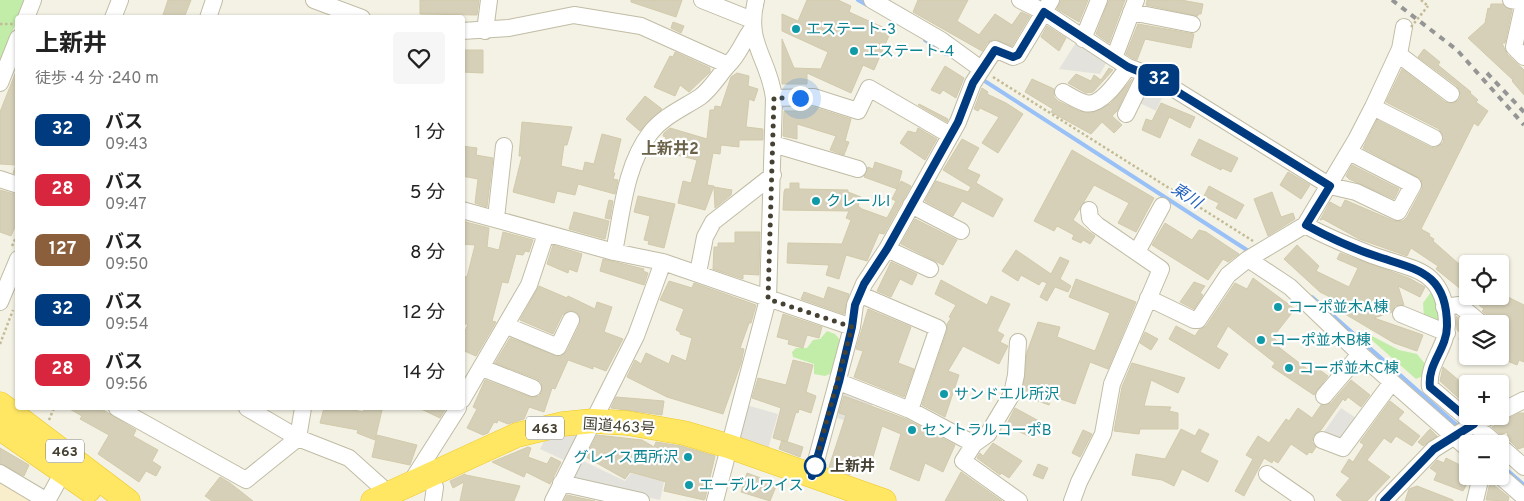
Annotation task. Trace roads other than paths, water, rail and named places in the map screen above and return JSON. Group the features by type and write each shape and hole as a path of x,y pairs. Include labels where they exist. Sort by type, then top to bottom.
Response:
{"highway":[{"name":"463","path":"0,404 128,501"},
{"name":"国道463号","path":"381,497 517,435 563,424 592,422 654,427 728,446"},
{"name":"463","path":"0,428 64,472 92,498"},
{"name":"463","path":"728,446 884,501"}],"street":[{"path":"27,15 32,0"},
{"path":"114,15 120,0"},
{"path":"209,15 214,0"},
{"path":"485,31 489,0"},
{"path":"702,0 752,25 772,84 774,98 768,299 715,501"},
{"path":"614,252 630,176 640,151 651,132 670,115 701,96 736,57 752,25 756,0"},
{"path":"872,0 941,40 977,76"},
{"path":"1020,0 1047,6 1083,39 1128,67 1146,74 1330,186 1356,192 1398,212 1413,185 1349,152"},
{"path":"1083,39 1099,0"},
{"path":"1511,0 1524,2 1514,47 1524,58"},
{"path":"320,5 352,15"},
{"path":"812,476 839,382 852,327 855,305 861,295 864,284 887,249 950,136 977,76 995,50 1013,57 1018,55 1047,6"},
{"path":"1114,58 1133,6 1192,24"},
{"path":"465,31 485,31 574,15 641,26 728,65"},
{"path":"1148,298 1194,320 1198,320 1228,275 1248,259 1306,225 1330,186 1373,107 1398,54 1408,27"},
{"path":"0,83 15,46"},
{"path":"1398,54 1451,94"},
{"path":"1064,92 1086,103 1093,103 1109,92 1128,67"},
{"path":"1126,114 1146,74"},
{"path":"774,98 814,98 858,111 869,88 950,136"},
{"path":"1373,107 1434,138"},
{"path":"773,144 858,169"},
{"path":"496,218 504,146"},
{"path":"698,273 706,237 713,222 773,174"},
{"path":"0,179 15,185"},
{"path":"911,205 961,231"},
{"path":"1137,252 1162,206"},
{"path":"1072,501 1079,482 1103,434 1112,384 1161,269 1097,225 1090,218 1089,210"},
{"path":"465,211 614,252 663,262 852,327"},
{"path":"1306,225 1330,238 1375,256 1419,270 1434,282 1440,292 1444,307 1447,333 1445,342 1430,371 1430,387 1459,411"},
{"path":"465,393 474,372 506,326 529,284 546,234"},
{"path":"887,249 930,269"},
{"path":"1248,259 1290,287 1360,354 1459,442"},
{"path":"553,501 636,336 663,262"},
{"path":"7,304 15,271"},
{"path":"861,295 938,328 910,410"},
{"path":"1444,307 1459,305 1471,315"},
{"path":"1401,314 1447,333"},
{"path":"506,326 558,346 571,320"},
{"path":"1018,342 1016,375 1012,394 988,434 974,444 963,460 1019,501"},
{"path":"1324,396 1360,354"},
{"path":"474,372 533,388"},
{"path":"839,382 910,410 974,444"},
{"path":"1322,440 1343,448 1392,382"},
{"path":"1509,408 1524,400"},
{"path":"121,410 246,480 298,438 303,410"},
{"path":"250,410 298,438 349,458 381,497"},
{"path":"433,501 435,487 418,479 457,410"},
{"path":"1384,501 1404,482 1418,464 1452,437 1472,425"},
{"path":"1475,425 1487,435"},
{"path":"1509,454 1524,467"},
{"path":"0,473 47,501 64,472"},
{"path":"1267,474 1306,501"},
{"path":"561,484 641,501"},
{"path":"1509,484 1524,497"},
{"path":"1475,501 1479,485"}],"waterway":[{"name":"東川","path":"858,0 867,5"},
{"name":"東川","path":"925,40 946,54"},
{"name":"東川","path":"980,78 1250,252"},
{"name":"東川","path":"1312,297 1460,428"},
{"name":"東川","path":"1509,472 1524,485"}],"railway":[{"path":"1392,0 1457,50 1524,125"},
{"path":"1487,73 1524,112"}],"place":[{"name":"エステート-3","path":"796,29"},
{"name":"エステート-4","path":"854,51"},
{"name":"クレールI","path":"816,201"},
{"name":"コーポ並木A棟","path":"1278,307"},
{"name":"コーポ並木B棟","path":"1261,340"},
{"name":"コーポ並木C棟","path":"1289,368"},
{"name":"サンドエル所沢","path":"944,394"},
{"name":"セントラルコーポB","path":"912,430"},
{"name":"グレイス西所沢","path":"688,457"},
{"name":"上新井","path":"815,466"},
{"name":"エーデルワイス","path":"689,485"}],"district":[{"name":"上新井2","path":"670,148"}]}
